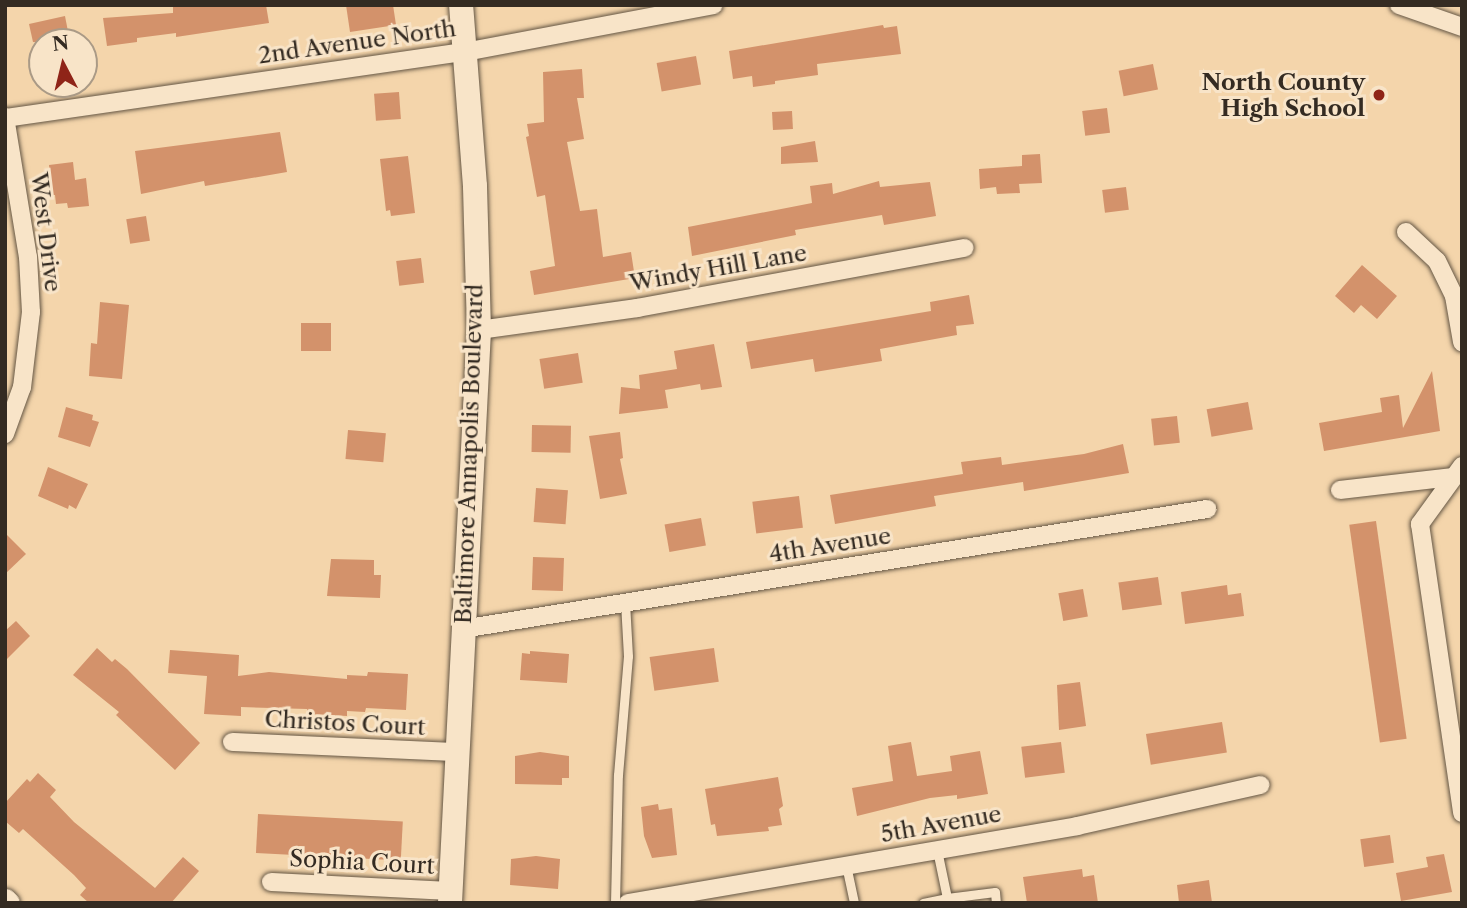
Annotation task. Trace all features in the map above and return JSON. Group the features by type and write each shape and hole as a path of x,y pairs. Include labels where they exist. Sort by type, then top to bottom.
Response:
{"main road":[{"name":"Baltimore Annapolis Boulevard","path":"451,897 462,629 479,330 475,186 461,5"}],"street":[{"name":"2nd Avenue North","path":"5,118 466,51 714,5"},
{"path":"1399,5 1462,27"},
{"name":"West Drive","path":"5,118 28,257 31,312 22,387 5,434"},
{"path":"1406,232 1437,261 1454,296 1462,342"},
{"name":"Windy Hill Lane","path":"479,330 637,308 965,248"},
{"path":"1340,490 1458,471"},
{"path":"1458,471 1420,524 1462,813"},
{"name":"4th Avenue","path":"462,629 1207,509"},
{"name":"Christos Court","path":"232,742 456,752"},
{"name":"5th Avenue","path":"628,903 1077,826 1260,785"},
{"name":"Sophia Court","path":"271,882 451,897"}],"lane":[{"path":"615,903 618,775 628,656 625,603"},
{"path":"937,850 947,898"},
{"path":"846,865 854,903"},
{"path":"923,903 995,892 996,903"}],"building":[{"path":"266,5 269,23 176,37 176,33 137,38 137,42 107,46 103,18 173,13 173,6"},
{"path":"346,5 393,5 396,25 350,32"},
{"path":"65,16 67,28 30,28 29,24"},
{"path":"883,25 884,28 897,26 901,54 817,64 818,75 775,81 775,84 753,87 752,76 733,79 729,51"},
{"path":"696,56 701,85 662,92 657,63"},
{"path":"1153,64 1158,90 1124,96 1119,71"},
{"path":"582,69 584,98 577,98 584,139 567,142 580,211 597,209 603,257 631,252 635,278 534,295 530,271 555,266 545,195 537,197 526,137 529,136 527,124 544,122 543,72"},
{"path":"399,92 401,119 376,121 374,94"},
{"path":"1107,108 1110,133 1085,136 1082,111"},
{"path":"792,111 793,129 773,130 772,112"},
{"path":"280,132 287,172 205,186 204,181 141,194 135,151"},
{"path":"815,141 818,162 781,164 781,147"},
{"path":"1040,154 1042,183 1019,184 1020,193 997,194 996,187 980,189 979,169 1022,166 1022,155"},
{"path":"408,156 415,213 391,216 390,210 386,211 380,159"},
{"path":"73,162 75,180 86,178 89,206 68,208 67,203 56,204 55,195 52,195 49,165"},
{"path":"879,181 880,187 930,182 936,216 884,225 882,215 795,230 796,235 692,256 688,227 812,203 810,186 832,183 833,194"},
{"path":"1126,187 1129,210 1105,213 1102,190"},
{"path":"146,216 150,241 130,244 126,219"},
{"path":"421,258 424,283 399,286 396,261"},
{"path":"1362,265 1397,296 1377,319 1361,305 1354,313 1335,296"},
{"path":"969,295 974,324 956,326 957,335 880,349 882,361 815,372 813,359 751,369 746,342 931,311 930,302"},
{"path":"100,302 129,305 122,379 89,376 91,343 97,344"},
{"path":"301,323 331,323 331,351 301,351"},
{"path":"714,344 722,387 701,390 700,384 665,390 668,408 619,414 621,387 640,389 639,375 677,369 674,351"},
{"path":"578,353 583,383 544,389 539,359"},
{"path":"1432,371 1440,431 1324,451 1319,423 1382,412 1380,398 1399,395 1403,428"},
{"path":"1248,402 1253,430 1212,437 1207,409"},
{"path":"66,407 93,415 92,420 99,422 90,447 58,437"},
{"path":"1177,416 1180,443 1154,446 1151,419"},
{"path":"532,425 571,426 571,453 532,452"},
{"path":"348,430 386,433 383,462 345,459"},
{"path":"620,432 623,458 620,459 627,494 600,499 589,436"},
{"path":"1123,444 1129,473 1024,491 1023,482 934,496 936,506 835,524 830,495 963,474 961,462 1001,457 1002,465 1084,454"},
{"path":"48,467 88,484 76,509 69,505 68,509 38,496"},
{"path":"536,488 568,490 566,524 534,522"},
{"path":"799,496 803,528 756,533 752,502"},
{"path":"701,518 706,546 669,552 665,524"},
{"path":"1376,521 1407,739 1380,743 1349,525"},
{"path":"5,533 26,554 5,574"},
{"path":"533,557 564,558 563,591 532,590"},
{"path":"331,559 374,560 374,575 381,575 380,598 327,596"},
{"path":"1158,577 1162,605 1122,610 1118,583"},
{"path":"1227,585 1228,595 1241,593 1244,616 1185,624 1181,592"},
{"path":"1083,589 1088,617 1063,621 1058,593"},
{"path":"16,621 30,636 5,661 5,631"},
{"path":"97,648 112,662 115,659 127,669 200,743 175,770 116,715 119,712 73,675"},
{"path":"714,648 719,682 654,691 650,657"},
{"path":"170,650 239,655 238,676 269,672 347,679 347,675 367,676 368,672 408,674 406,710 366,708 365,712 347,711 347,716 307,714 307,709 241,707 241,716 204,714 207,676 168,673"},
{"path":"530,651 569,654 567,683 520,680 522,653 530,654"},
{"path":"1080,682 1086,726 1059,730 1057,685"},
{"path":"1222,722 1227,753 1151,765 1146,734"},
{"path":"911,742 917,776 952,771 950,756 980,751 988,794 957,799 957,795 930,798 857,816 852,788 893,781 888,746"},
{"path":"1061,742 1065,773 1025,778 1021,747"},
{"path":"540,752 569,756 569,778 562,778 562,785 515,784 515,756"},
{"path":"38,773 56,790 50,797 74,822 155,888 183,857 199,871 171,903 89,903 80,895 86,888 74,875 23,829 19,833 5,821 5,803 27,779 30,782"},
{"path":"778,777 783,806 779,809 782,825 768,827 769,831 717,836 715,824 711,825 705,789"},
{"path":"658,804 659,810 672,808 677,855 652,858 644,836 641,807"},
{"path":"258,814 403,822 401,861 256,853"},
{"path":"1390,835 1394,863 1364,867 1360,839"},
{"path":"1444,854 1452,892 1401,901 1396,873 1428,867 1426,857"},
{"path":"536,856 560,859 558,889 510,885 511,859"},
{"path":"1082,869 1083,877 1094,875 1098,903 1027,903 1023,877"},
{"path":"1209,880 1212,903 1179,903 1177,885"}],"place":[{"name":"North County High School","path":"1379,95"}]}
